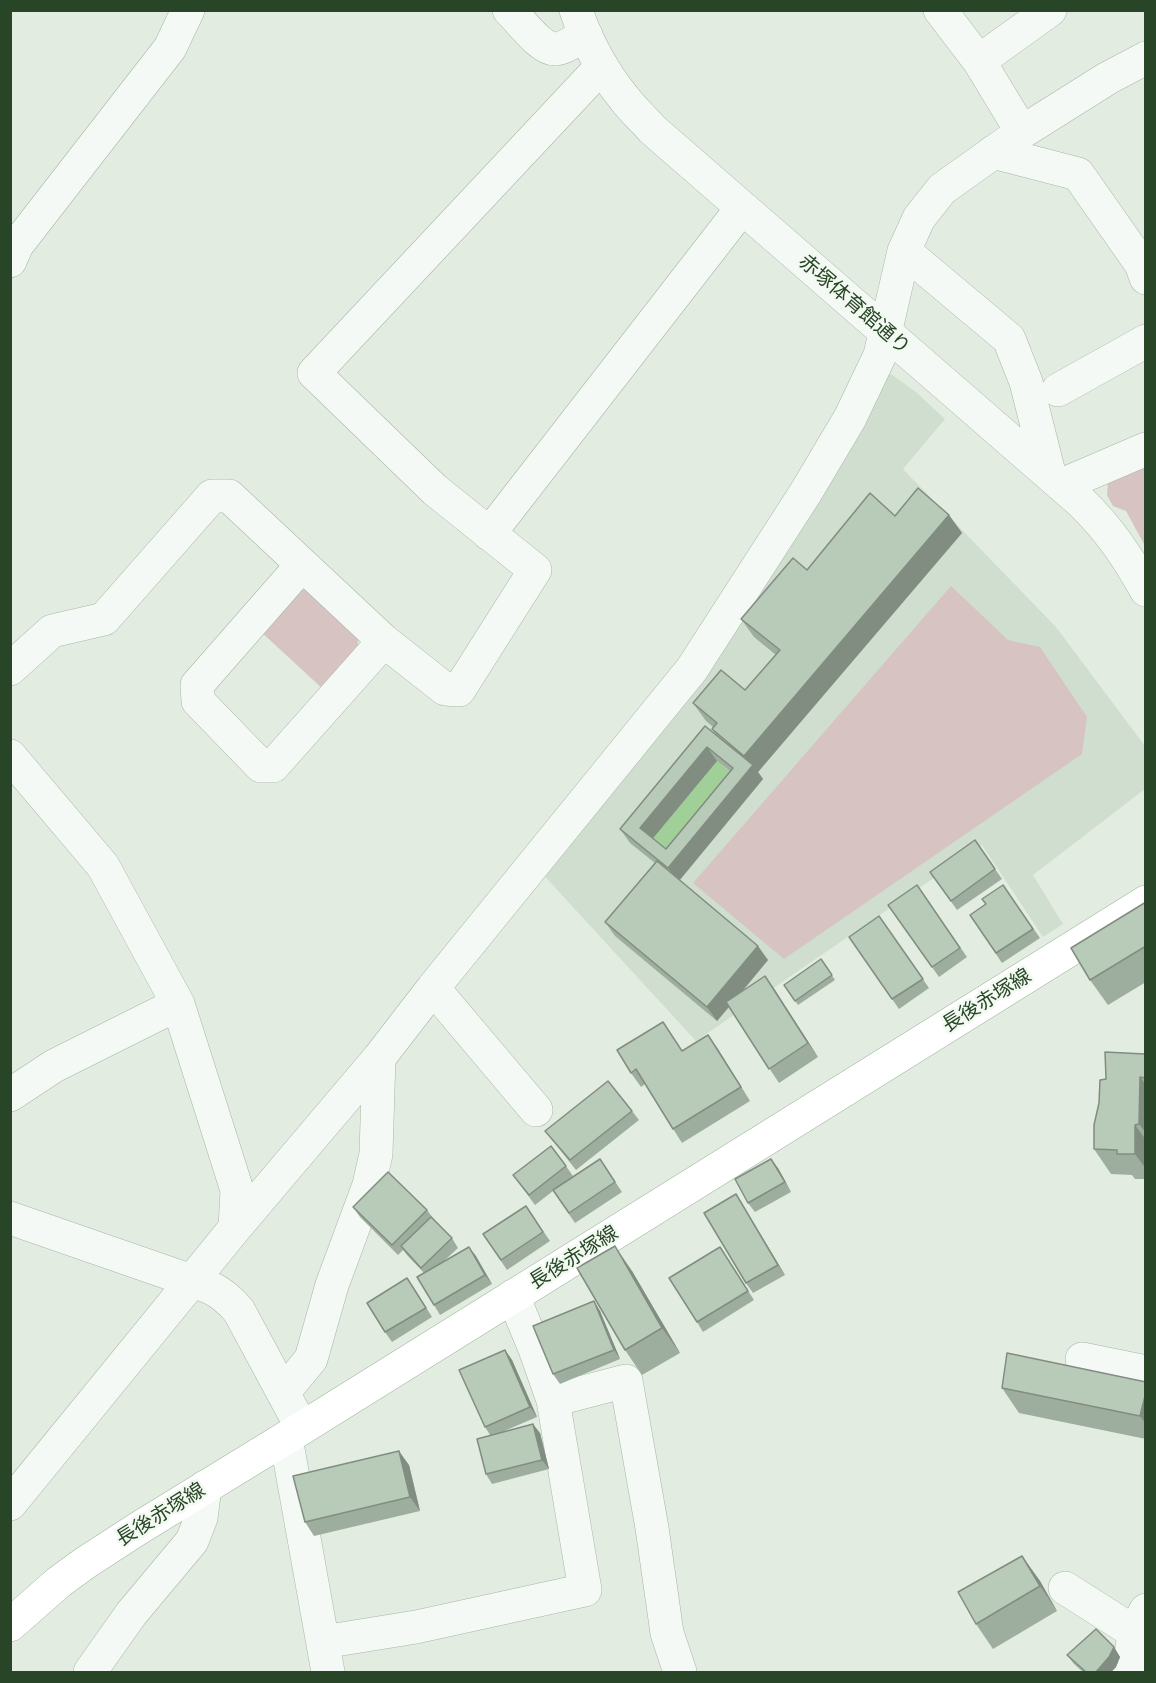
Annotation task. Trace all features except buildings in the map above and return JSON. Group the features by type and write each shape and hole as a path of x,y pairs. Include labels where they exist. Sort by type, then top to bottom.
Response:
{"main road":[{"name":"長後赤塚線","path":"10,1625 59,1582 85,1563 1146,902"}],"street":[{"path":"10,261 17,245 170,48 188,10"},
{"path":"509,10 549,49 559,49 581,23"},
{"path":"940,10 979,61 1022,132"},
{"path":"979,61 1050,10"},
{"name":"赤塚体育館通り","path":"581,23 602,66 623,98 653,130 1081,502 1107,528 1146,590"},
{"path":"10,1504 235,1228 379,1058 433,988 692,669 806,492 850,418 880,355 904,251 919,218 942,189 993,152 1108,78 1146,58"},
{"path":"10,669 52,631 104,619 212,496 229,496 384,641 445,689 459,690 535,570 435,490 314,373 602,66"},
{"path":"993,152 1078,174 1141,264 1146,278"},
{"path":"489,534 742,208"},
{"path":"904,251 1009,339 1040,385 1056,479 1146,449"},
{"path":"1040,385 1146,341"},
{"path":"303,565 197,685 198,702 261,766 273,766 384,641"},
{"path":"13,766 103,866 178,1004 237,1190 235,1228"},
{"path":"433,988 536,1110"},
{"path":"10,1095 54,1066 178,1004"},
{"path":"283,1393 311,1359 332,1286 369,1185 376,1154 379,1058"},
{"path":"10,1218 192,1281 217,1291 231,1301 283,1393 294,1433 326,1657 416,1627 585,1590 553,1400 513,1296"},
{"path":"1082,1359 1146,1372"},
{"path":"553,1400 626,1381 652,1528 667,1633 680,1672"},
{"path":"90,1672 130,1614 192,1541 201,1518 205,1487"},
{"path":"1065,1588 1140,1621 1129,1672"}],"shaded area":[{"path":"891,374 916,392 945,419 903,469 1056,627 1145,746 1145,789 1033,875 1063,924 1043,937 982,845 696,1041 538,869 878,378"},
{"path":"1145,464 1145,546 1126,511 1113,506 1107,495 1108,480"},
{"path":"951,586 1008,640 1040,647 1087,717 1082,754 784,959 693,883"},
{"path":"307,589 358,638 358,654 324,690 260,631 295,592"},
{"path":"717,761 743,782 676,863 650,842"}]}
